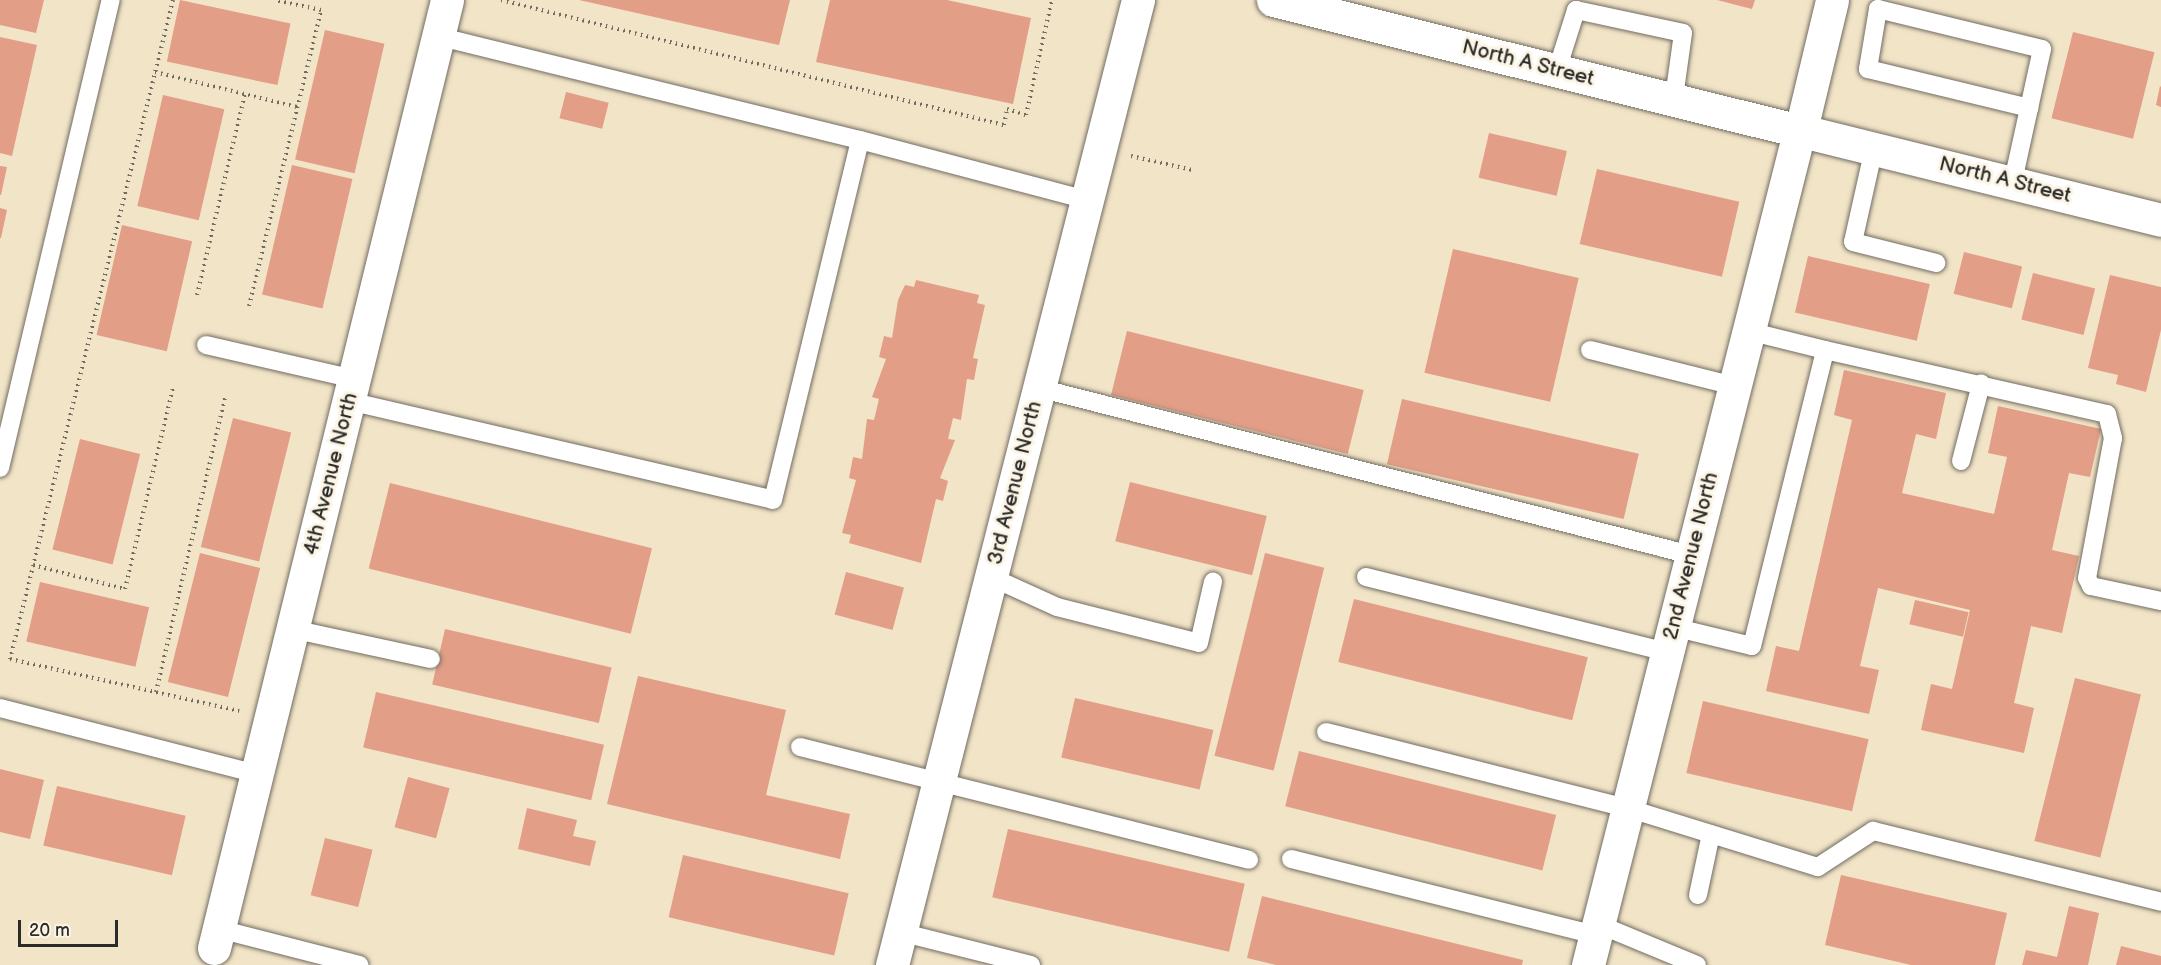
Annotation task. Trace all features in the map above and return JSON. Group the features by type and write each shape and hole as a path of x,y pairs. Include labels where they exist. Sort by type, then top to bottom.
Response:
{"street":[{"name":"4th Avenue North","path":"217,938 447,0"},
{"name":"3rd Avenue North","path":"892,965 1138,0"},
{"name":"North A Street","path":"1273,0 1674,98 1799,131 2013,181 2161,220"},
{"name":"2nd Avenue North","path":"1594,941 1832,0"}],"lane":[{"path":"0,468 111,0"},
{"path":"2013,181 2042,49 1878,9 1868,69 2029,108"},
{"path":"1557,70 1576,10 1683,33 1674,98"},
{"path":"438,36 860,140 1087,200"},
{"path":"206,345 351,390 773,500 860,140"},
{"path":"1874,148 1853,242 1936,263"},
{"path":"1748,331 2107,414 2114,438 2087,578 2091,586 2161,601"},
{"path":"1590,350 1734,386"},
{"path":"1366,577 1670,640 1752,646 1825,350"},
{"path":"1962,461 1981,384"},
{"path":"1039,388 1691,555"},
{"path":"991,577 1057,607 1199,643 1213,582"},
{"path":"292,629 431,659"},
{"path":"0,708 257,774"},
{"path":"1326,732 1627,808 1818,867 1873,831 2161,902"},
{"path":"800,747 938,784 1249,860"},
{"path":"1698,895 1711,834"},
{"path":"1291,859 1594,941 1696,965"},
{"path":"900,932 1031,965"},
{"path":"217,938 359,965"}],"path":[{"path":"173,0 10,659 248,713"},
{"path":"249,306 321,10 276,0"},
{"path":"501,0 1004,125 1007,109 1026,115 1052,0"},
{"path":"155,72 298,107"},
{"path":"197,295 245,94"},
{"path":"1124,154 1192,170"},
{"path":"33,565 125,589 173,388"},
{"path":"156,692 225,398"}],"building":[{"path":"0,0 44,0 36,33 0,25"},
{"path":"180,0 291,23 277,85 167,62"},
{"path":"579,0 790,0 779,45"},
{"path":"830,0 947,0 1031,18 1013,104 816,62"},
{"path":"1717,0 1755,0 1752,9"},
{"path":"325,30 384,44 355,173 295,160"},
{"path":"2073,32 2155,52 2133,139 2051,118"},
{"path":"0,37 37,45 12,156 0,153"},
{"path":"2161,87 2161,107 2156,105"},
{"path":"566,92 609,103 602,129 559,118"},
{"path":"163,95 224,109 199,220 137,206"},
{"path":"1489,133 1567,151 1557,196 1479,178"},
{"path":"292,165 352,179 322,309 262,295"},
{"path":"0,166 7,167 1,195 0,195"},
{"path":"1597,169 1739,202 1722,277 1580,244"},
{"path":"0,208 7,210 1,238 0,238"},
{"path":"122,225 192,241 167,351 97,335"},
{"path":"1453,249 1579,278 1550,402 1424,373"},
{"path":"1964,252 2022,267 2012,308 1954,294"},
{"path":"1808,256 1930,284 1917,341 1795,313"},
{"path":"2033,273 2095,288 2083,335 2021,320"},
{"path":"2110,275 2161,287 2161,330 2146,392 2116,384 2118,375 2088,368"},
{"path":"916,280 979,295 977,303 985,305 973,358 978,359 974,380 967,379 961,420 953,418 948,439 955,440 940,478 948,481 943,501 936,499 921,563 849,543 851,535 842,533 856,480 849,478 853,457 862,459 867,419 874,420 879,399 872,397 886,359 879,357 884,336 892,338 898,300 905,285 914,287"},
{"path":"1127,331 1364,390 1348,454 1111,395"},
{"path":"1844,370 1946,393 1936,439 1916,434 1902,493 1994,514 2007,457 1988,453 1998,406 2101,429 2090,477 2069,473 2052,550 2079,556 2062,633 2031,626 2014,703 2034,708 2024,753 1921,730 1931,684 1952,689 1970,610 1878,588 1860,666 1879,670 1869,714 1766,691 1776,646 1799,651 1852,420 1834,415"},
{"path":"1402,399 1639,454 1624,519 1387,464"},
{"path":"233,418 291,433 259,562 201,547"},
{"path":"80,439 140,454 113,565 52,550"},
{"path":"1130,482 1267,516 1252,575 1115,541"},
{"path":"390,483 652,548 631,634 369,568"},
{"path":"200,553 260,568 228,697 168,682"},
{"path":"1265,553 1324,568 1274,771 1214,756"},
{"path":"846,572 904,588 893,630 835,615"},
{"path":"40,582 149,607 135,667 26,641"},
{"path":"1354,599 1588,657 1572,720 1338,662"},
{"path":"1915,600 1969,612 1963,637 1909,624"},
{"path":"445,629 612,667 599,723 432,685"},
{"path":"638,676 786,710 766,795 850,814 840,859 607,804"},
{"path":"2075,678 2141,694 2100,857 2034,841"},
{"path":"376,692 604,745 591,800 363,748"},
{"path":"1075,698 1213,730 1200,789 1061,757"},
{"path":"1703,701 1869,739 1852,811 1686,773"},
{"path":"1299,751 1556,815 1542,870 1285,806"},
{"path":"0,769 44,780 30,839 0,832"},
{"path":"408,777 450,788 436,838 395,827"},
{"path":"57,786 186,816 172,875 43,845"},
{"path":"527,808 577,820 573,836 596,841 590,866 518,849"},
{"path":"1008,829 1245,884 1229,952 992,897"},
{"path":"325,838 373,850 358,907 311,895"},
{"path":"683,855 849,893 834,956 669,917"},
{"path":"1841,875 2007,913 1995,965 1911,965 1825,945"},
{"path":"1262,896 1523,960 1522,965 1276,965 1247,958"},
{"path":"2069,906 2099,913 2088,965 2022,965 2026,950 2057,957"},
{"path":"2121,946 2161,956 2161,965 2116,965"}]}
